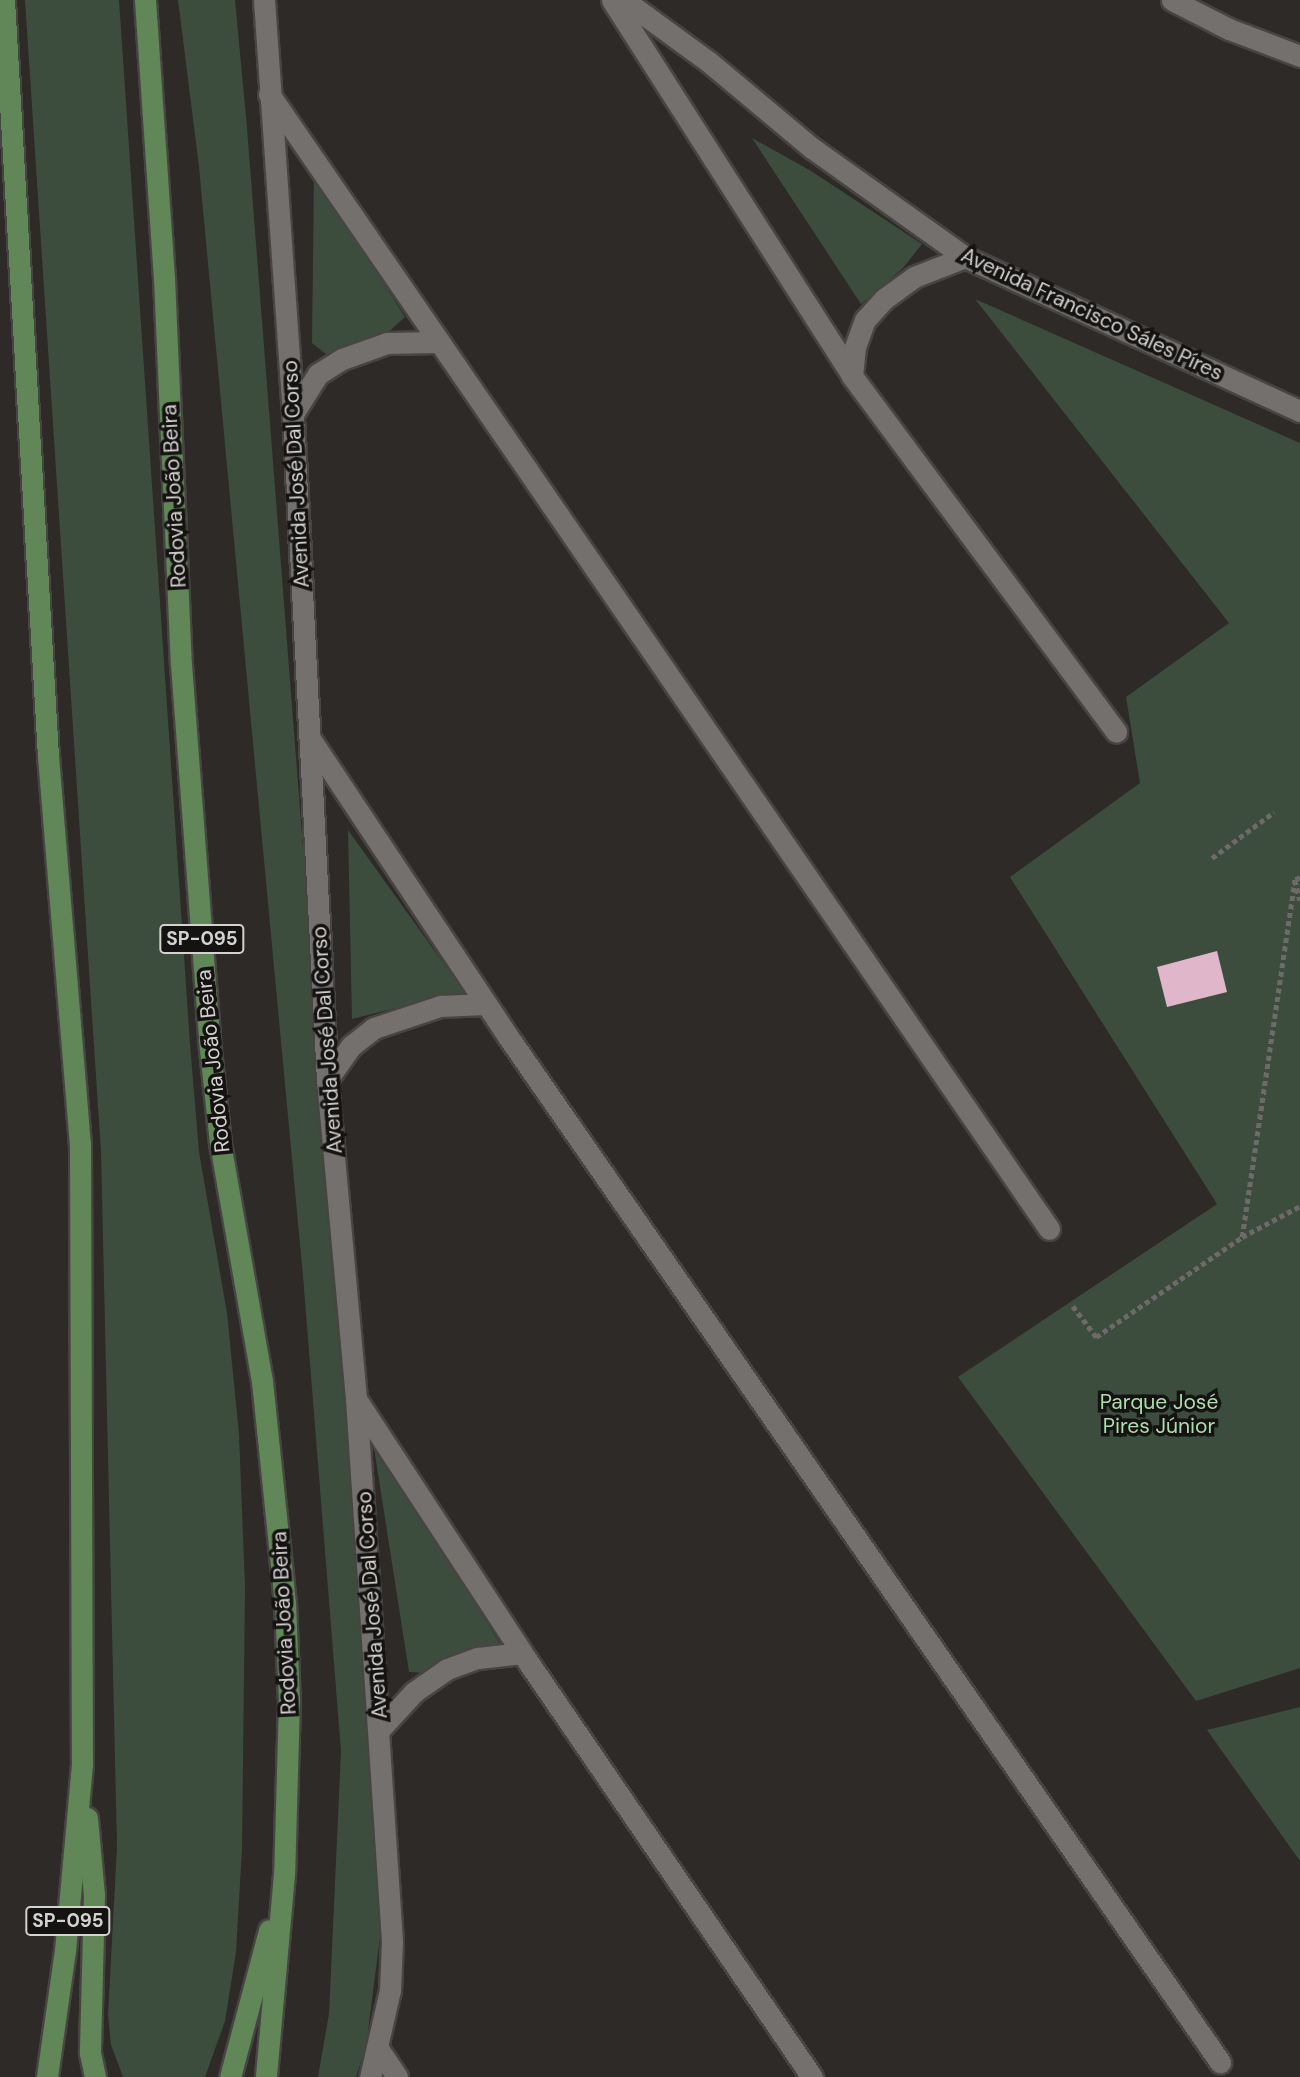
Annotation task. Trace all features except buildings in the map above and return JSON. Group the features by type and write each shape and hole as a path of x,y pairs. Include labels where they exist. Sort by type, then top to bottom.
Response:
{"main road":[{"name":"SP-095","path":"4,0 48,756 80,1144 82,1764 65,1950 47,2077"},
{"name":"Rodovia João Beira","path":"145,0 164,278 181,664 209,1040 220,1143 262,1381 285,1602 289,1700 284,1874 266,2077"},
{"path":"82,1764 94,1895 90,2053 95,2077"},
{"path":"230,2077 284,1874"}],"street":[{"name":"Avenida José Dal Corso","path":"264,0 268,92 293,414 327,1080 356,1399 381,1728 392,1941 390,1990 370,2077"},
{"path":"612,0 852,376 1116,732"},
{"name":"Avenida Francisco Sáles Píres","path":"624,0 709,62 812,148 965,257 1300,411"},
{"path":"1172,0 1229,29 1300,56"},
{"path":"268,92 437,342 1049,1229"},
{"path":"852,376 855,347 865,320 884,299 914,278 965,257"},
{"path":"293,414 318,374 342,359 387,343 437,342"},
{"path":"311,740 486,1004 1220,2062"},
{"path":"327,1080 351,1046 374,1028 440,1006 486,1004"},
{"path":"356,1399 522,1653 811,2077"},
{"path":"381,1728 414,1692 447,1669 478,1658 522,1653"},
{"path":"377,2048 397,2077"}],"path":[{"path":"1212,858 1274,811"},
{"path":"1297,879 1300,900"},
{"path":"1242,1237 1297,879"},
{"path":"1073,1306 1096,1337 1242,1237 1300,1206"}],"green space":[{"path":"25,0 119,0 199,1152 227,1313 239,1434 245,1586 242,1849 236,1952 225,2021 205,2077 123,2077 111,2045 108,2015 117,1847 101,1152"},
{"path":"178,0 235,0 247,128 372,1734 380,1937 366,2046 356,2077 318,2077 329,2014 341,1751 303,1276 199,167"},
{"path":"752,138 811,171 922,244 903,268 861,304"},
{"path":"314,175 405,317 384,336 326,354 312,343"},
{"name":"Parque José Pires Júnior","path":"975,299 1300,443 1300,1668 1196,1701 958,1377 1217,1204 1010,877 1140,783 1126,697 1229,623"},
{"path":"348,830 467,996 431,999 352,1019"},
{"path":"372,1435 500,1644 426,1673 409,1672"},
{"path":"1300,1707 1300,1861 1207,1730"}]}
